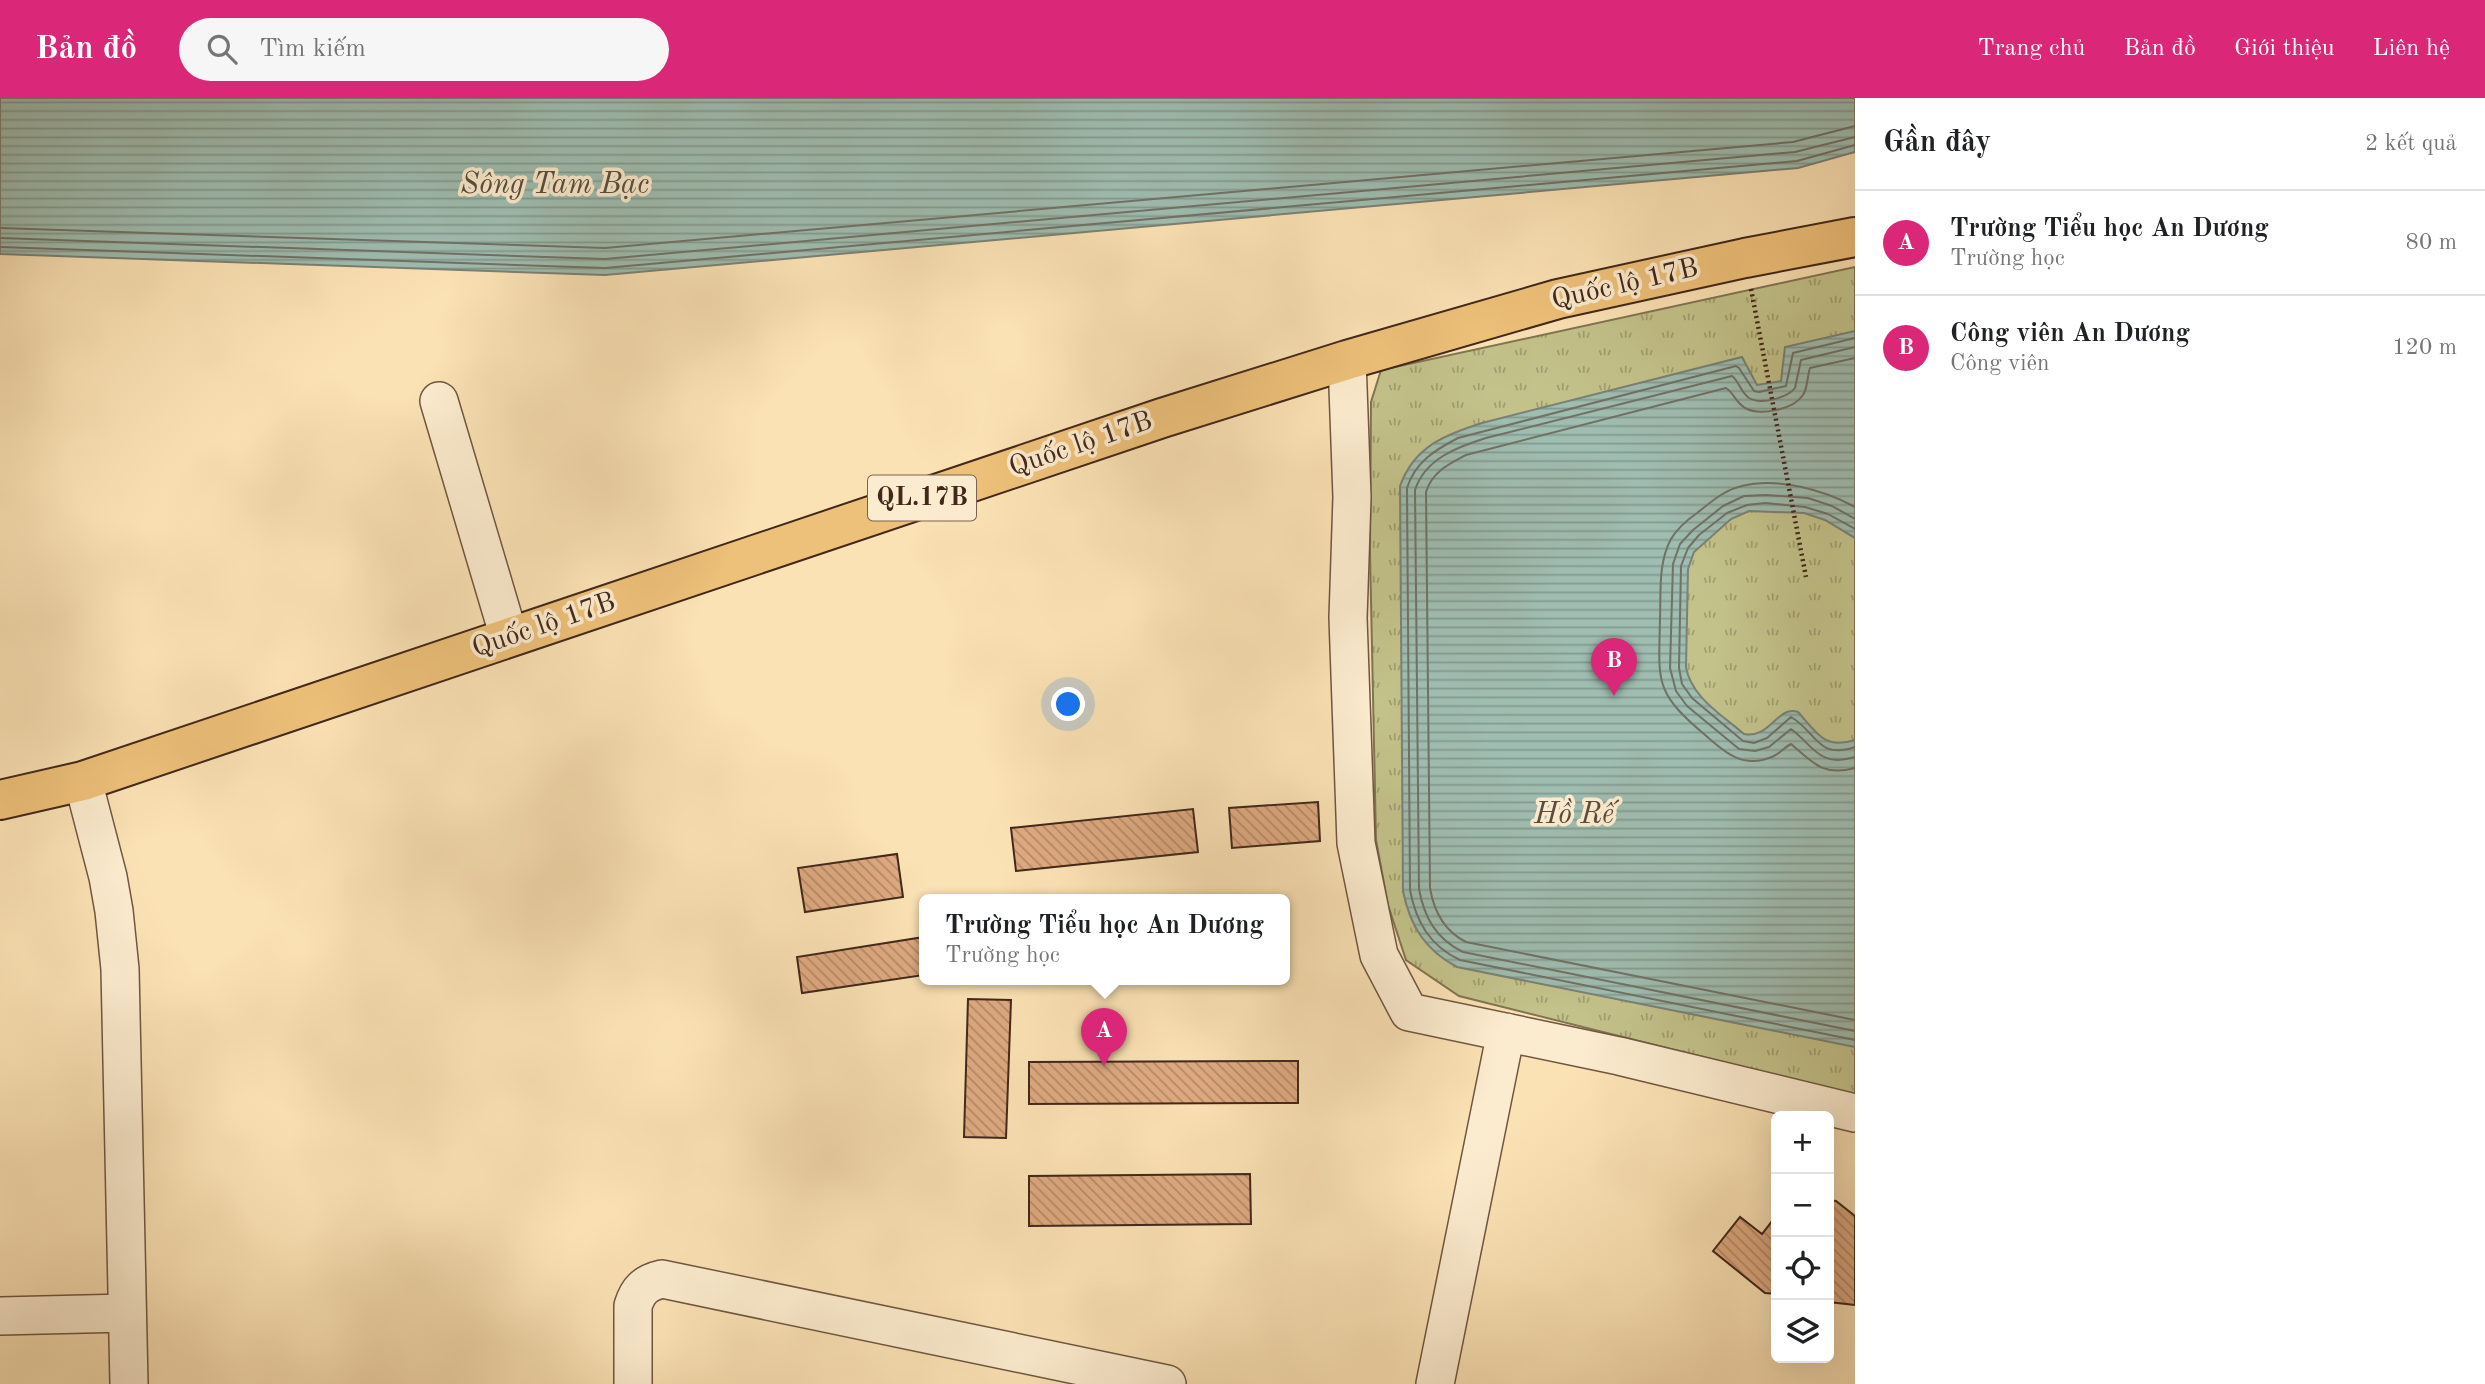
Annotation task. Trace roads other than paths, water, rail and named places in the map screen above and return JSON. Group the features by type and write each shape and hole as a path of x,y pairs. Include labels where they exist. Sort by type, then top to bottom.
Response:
{"main road":[{"name":"Quốc lộ 17B","path":"0,800 83,781 1162,418 1347,360 1558,299 1855,237"}],"street":[{"path":"1347,360 1352,497 1348,618 1356,843 1379,955 1409,1012 1619,1056 1855,1113"},
{"path":"439,401 509,637"},
{"path":"83,781 108,877 120,969 130,1384"},
{"path":"1434,1384 1506,1032"},
{"path":"633,1384 633,1306 642,1287 662,1279 1167,1384"},
{"path":"0,1316 127,1313"}],"water":[{"name":"Sông Tam Bạc","path":"0,98 1855,98 1855,152 1798,168 605,275 0,254"},
{"name":"Hồ Rế","path":"1855,331 1855,538 1825,520 1804,513 1749,511 1731,519 1694,552 1688,569 1686,667 1689,678 1701,696 1744,734 1761,732 1784,713 1791,711 1798,712 1816,733 1828,741 1844,743 1855,740 1855,1047 1457,967 1446,960 1421,936 1410,915 1403,891 1400,486 1413,461 1432,444 1482,423 1742,357 1757,385 1781,381 1785,347"}],"place":[{"name":"Công viên An Dương","path":"1614,696"},
{"name":"Trường Tiểu học An Dương","path":"1104,1066"}]}
